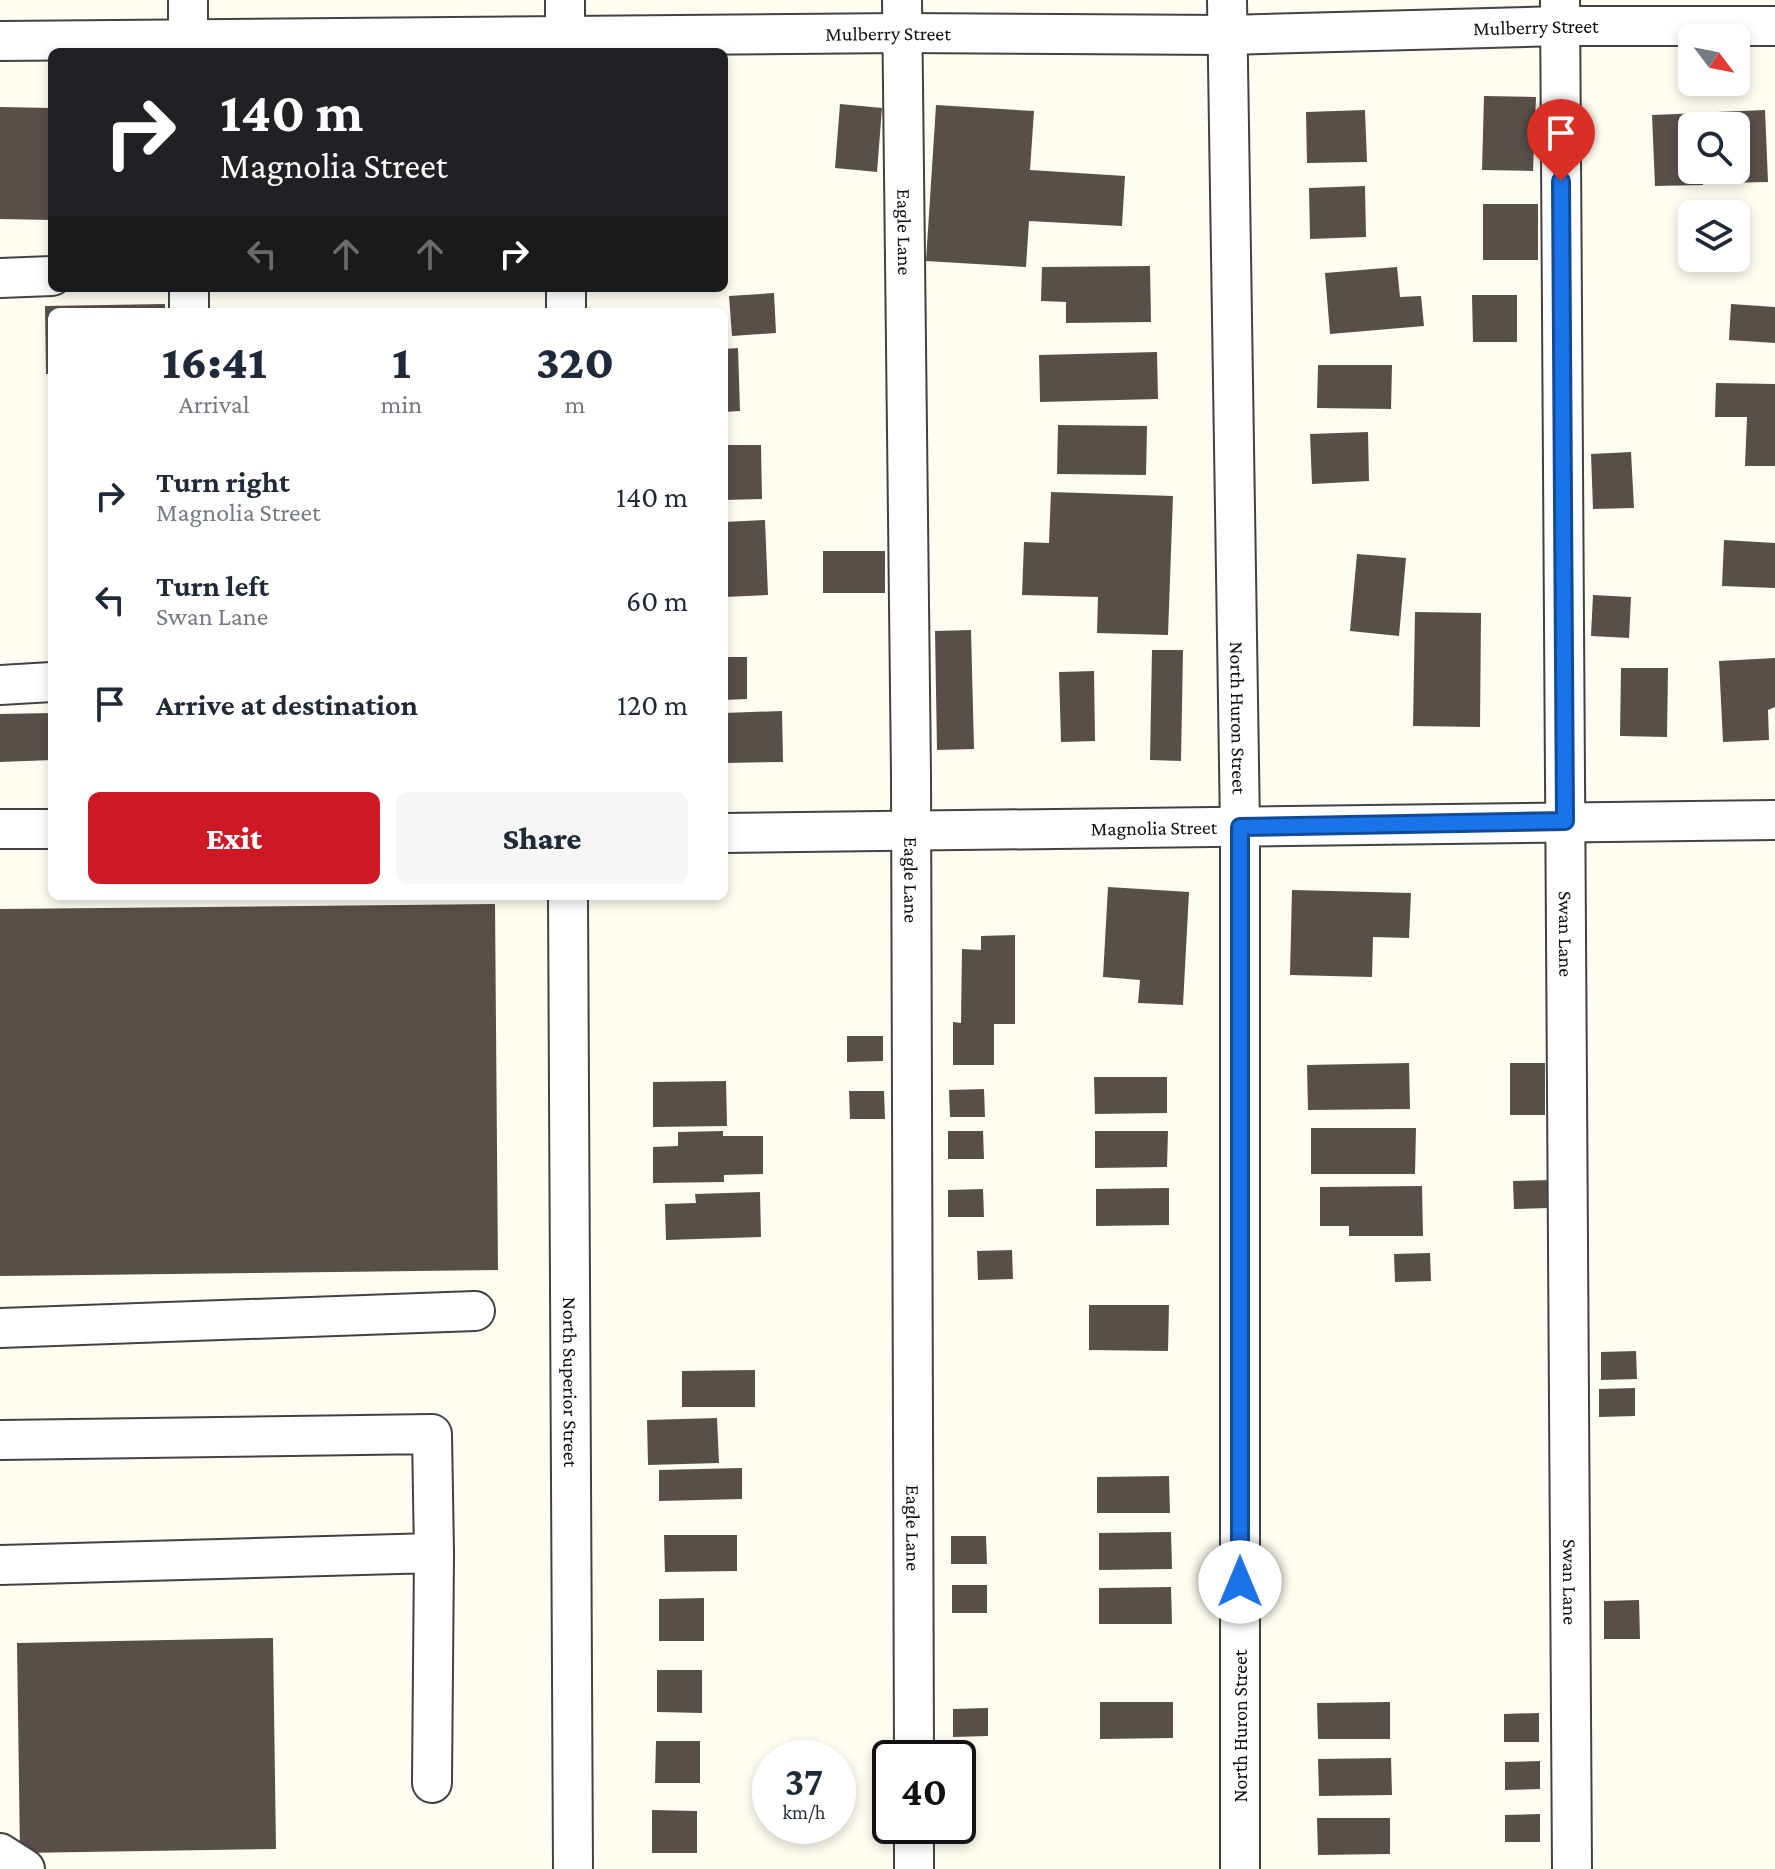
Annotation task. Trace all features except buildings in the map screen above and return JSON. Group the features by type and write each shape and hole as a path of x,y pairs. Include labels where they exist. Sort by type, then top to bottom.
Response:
{"street":[{"path":"188,0 188,45"},
{"name":"Mulberry Street","path":"0,41 188,45 902,17 1227,18 1560,13 1775,26"},
{"name":"Swan Lane","path":"1560,13 1572,1869"},
{"name":"Eagle Lane","path":"902,17 911,832 914,1740"},
{"name":"North Huron Street","path":"1227,18 1240,827 1240,1869"},
{"path":"0,278 48,276"},
{"path":"0,685 48,682"},
{"name":"Magnolia Street","path":"728,833 1775,820"},
{"path":"0,829 48,829"},
{"name":"North Superior Street","path":"568,900 573,1869"},
{"path":"0,1328 475,1311"},
{"path":"0,1440 432,1434 432,1783"},
{"path":"0,1565 434,1553"},
{"path":"914,1844 914,1869"},
{"path":"0,1853 25,1869"}],"route":[{"path":"1240,1582 1240,827 1565,821 1561,181"}]}
